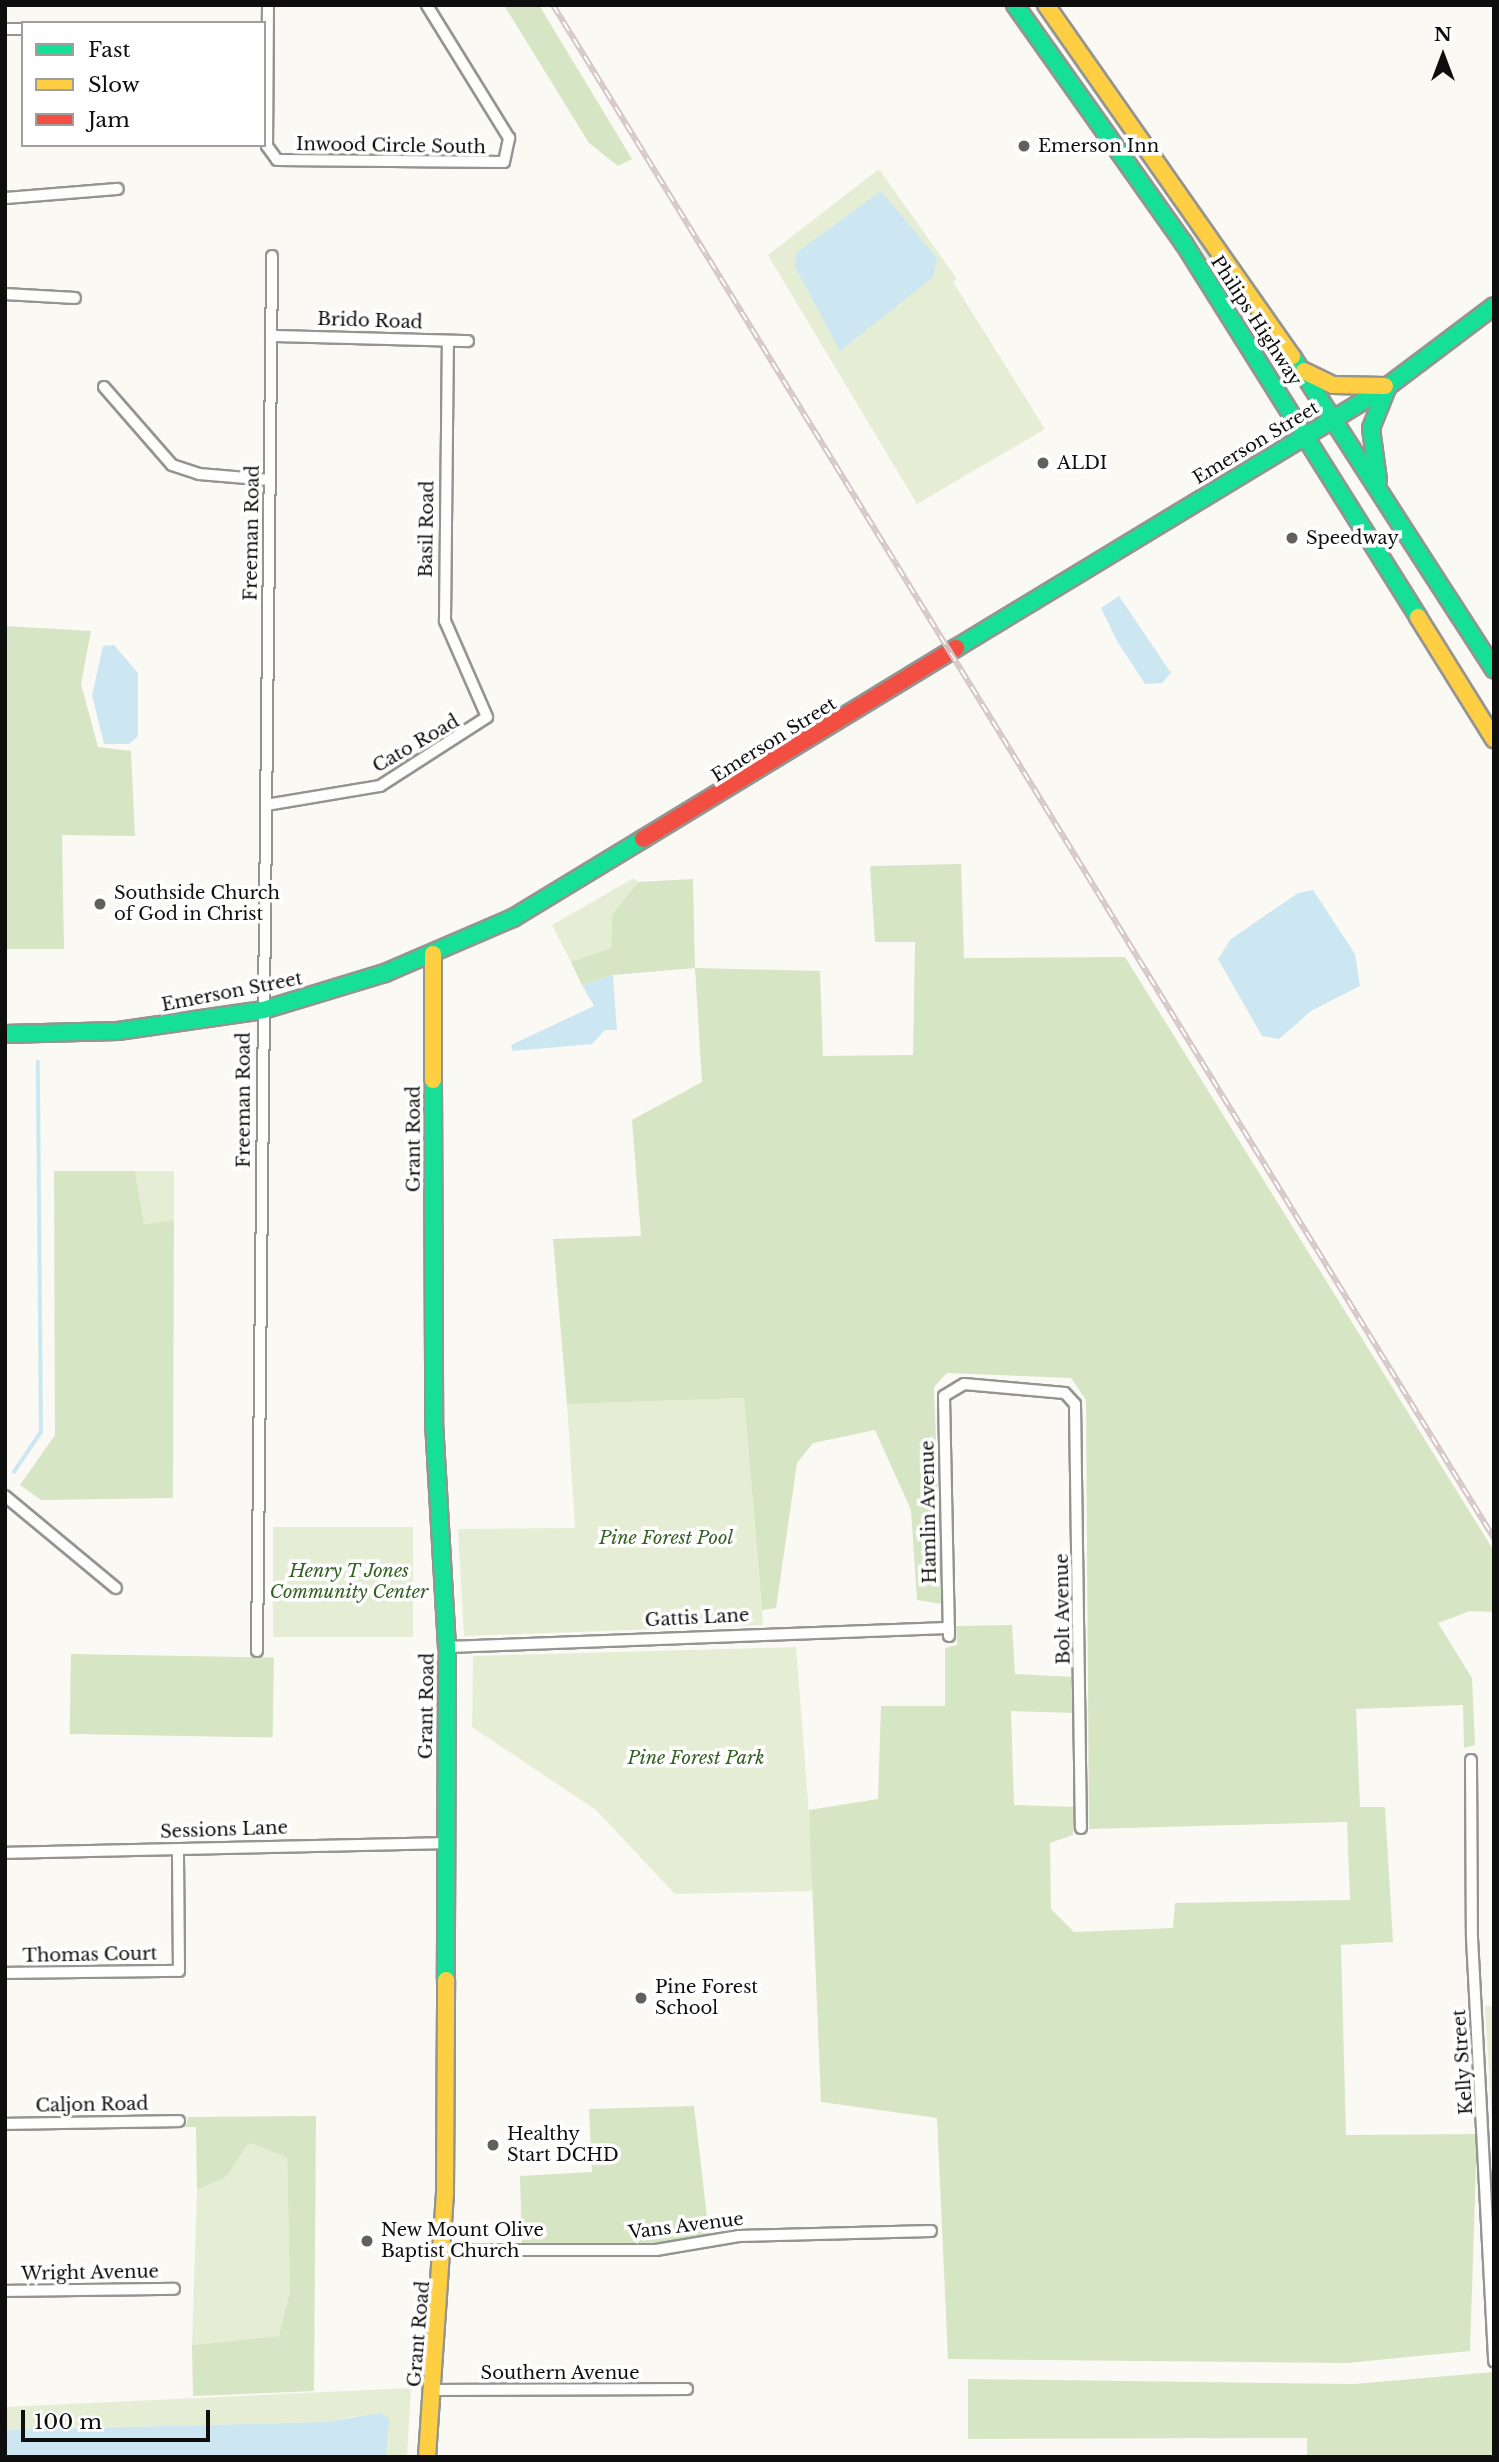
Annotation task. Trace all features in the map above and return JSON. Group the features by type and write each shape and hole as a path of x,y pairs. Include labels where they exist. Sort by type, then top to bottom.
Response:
{"main road":[{"name":"Philips Highway","path":"1015,5 1108,135 1307,435 1494,739"},
{"name":"Philips Highway","path":"1046,5 1334,418 1494,670"},
{"name":"Emerson Street","path":"5,1034 118,1031 263,1010 433,954 622,857 1388,386 1494,306"},
{"path":"1300,368 1333,385 1388,386 1371,428 1381,492"},
{"name":"Grant Road","path":"427,2457 444,2250 447,1647 434,1422 433,954"}],"street":[{"name":"Inwood Circle South","path":"268,5 272,157 496,164 510,156 509,138 428,5"},
{"path":"1108,135 1128,119"},
{"path":"5,198 118,189"},
{"name":"Freeman Road","path":"257,1651 272,256"},
{"path":"5,293 75,298"},
{"name":"Brido Road","path":"271,336 468,341"},
{"name":"Basil Road","path":"448,341 445,621 487,709"},
{"path":"104,387 172,465 199,474 270,480"},
{"name":"Cato Road","path":"266,806 380,786 478,729 487,709"},
{"name":"Hamlin Avenue","path":"949,1632 949,1388 1051,1387 1065,1393"},
{"name":"Bolt Avenue","path":"1065,1393 1076,1418 1081,1828"},
{"path":"5,1496 116,1588"},
{"name":"Gattis Lane","path":"447,1647 949,1632"},
{"name":"Kelly Street","path":"1471,1760 1472,1938 1486,2135 1492,2361"},
{"name":"Sessions Lane","path":"5,1853 445,1843"},
{"name":"Thomas Court","path":"5,1973 179,1971 178,1849"},
{"name":"Caljon Road","path":"5,2124 179,2121"},
{"name":"Vans Avenue","path":"444,2250 656,2250 738,2236 931,2231"},
{"name":"Wright Avenue","path":"5,2291 174,2289"},
{"name":"Southern Avenue","path":"434,2390 687,2389"}],"green space":[{"path":"504,5 539,5 632,159 618,166 589,143"},
{"path":"879,169 957,279 953,282 1045,429 917,504 768,255"},
{"path":"1186,223 1204,241 1248,306 1211,266"},
{"path":"5,626 91,631 81,684 98,747 131,751 135,836 62,835 64,949 5,949"},
{"path":"961,864 964,958 1125,957 1494,1551 1494,1612 1470,1611 1438,1623 1472,1678 1475,1745 1464,1748 1463,1705 1356,1709 1360,1807 1385,1807 1393,1942 1341,1945 1346,2135 1477,2134 1470,2351 1347,2363 948,2359 937,2118 821,2102 809,1810 878,1799 881,1706 945,1706 945,1648 957,1645 956,1626 1012,1625 1015,1674 1075,1677 1077,1713 1011,1711 1014,1805 1075,1807 1073,1835 1050,1843 1051,1909 1074,1932 1173,1928 1175,1903 1350,1900 1347,1822 1089,1829 1086,1400 1071,1378 947,1373 934,1387 942,1604 917,1600 911,1510 875,1430 813,1443 797,1463 776,1608 762,1610 744,1398 567,1404 553,1239 641,1236 632,1120 702,1082 695,968 820,971 823,1056 913,1055 915,942 875,942 870,866"},
{"path":"634,878 638,882 612,915 611,948 571,962 552,925"},
{"path":"693,879 695,968 613,975 582,985 571,962 611,948 612,915 638,882"},
{"path":"54,1171 135,1171 144,1224 174,1220 173,1498 41,1500 20,1485 55,1435"},
{"path":"135,1171 174,1171 174,1220 144,1224"},
{"name":"Pine Forest Pool","path":"744,1398 763,1625 464,1636 458,1529 575,1528 567,1404"},
{"name":"Henry T Jones Community Center","path":"273,1527 413,1527 413,1637 273,1637"},
{"name":"Pine Forest Park","path":"796,1647 815,1891 675,1894 596,1810 472,1727 473,1656"},
{"path":"71,1654 274,1658 273,1738 70,1734"},
{"path":"1485,2006 1494,2006 1494,2119 1492,2119"},
{"path":"694,2106 709,2234 662,2244 522,2247 520,2176 592,2172 589,2109"},
{"path":"316,2116 314,2391 193,2396 192,2345 279,2336 290,2290 287,2157 249,2143 226,2177 197,2190 196,2127 186,2127 188,2117"},
{"path":"249,2143 287,2156 290,2290 279,2336 192,2345 197,2190 226,2177"},
{"path":"1494,2372 1494,2457 1307,2457 1307,2438 968,2439 968,2379 1354,2384"},
{"path":"411,2388 407,2457 386,2457 356,2416 324,2422 5,2430 5,2407"}],"water":[{"path":"881,191 937,258 933,277 840,351 795,267 796,253"},
{"path":"1119,596 1171,673 1162,683 1145,684 1117,641 1101,608"},
{"path":"114,645 138,673 138,736 129,744 104,744 92,695 103,646"},
{"path":"1313,890 1355,954 1360,986 1311,1011 1279,1039 1262,1036 1218,959 1231,939 1298,893"},
{"path":"613,975 617,1030 605,1030 592,1044 513,1051 511,1045 594,1006 582,985"},
{"path":"381,2413 389,2419 386,2457 5,2457 5,2430 324,2422"}],"waterway":[{"path":"14,1472 41,1432 38,1062"}],"railway":[{"path":"553,5 1494,1538"}],"traffic: fast":[{"path":"1015,5 1183,242 1418,617"},
{"path":"956,648 1388,386 1494,306"},
{"path":"1292,356 1494,670"},
{"path":"1378,480 1371,428 1388,386"},
{"path":"5,1034 118,1031 263,1010 385,973 513,918 643,839"},
{"path":"433,1080 434,1422 447,1647 446,1980"}],"traffic: slow":[{"path":"1046,5 1292,356"},
{"path":"1304,371 1333,385 1385,386"},
{"path":"1418,617 1494,739"},
{"path":"433,954 433,1080"},
{"path":"427,2457 445,2195 446,1980"}],"traffic: jam":[{"path":"643,839 956,648"}],"place":[{"name":"Emerson Inn","path":"1024,146"},
{"name":"ALDI","path":"1043,463"},
{"name":"Speedway","path":"1292,538"},
{"name":"Southside Church of God in Christ","path":"100,904"},
{"name":"Pine Forest School","path":"641,1998"},
{"name":"Healthy Start DCHD","path":"493,2145"},
{"name":"New Mount Olive Baptist Church","path":"367,2241"}]}
